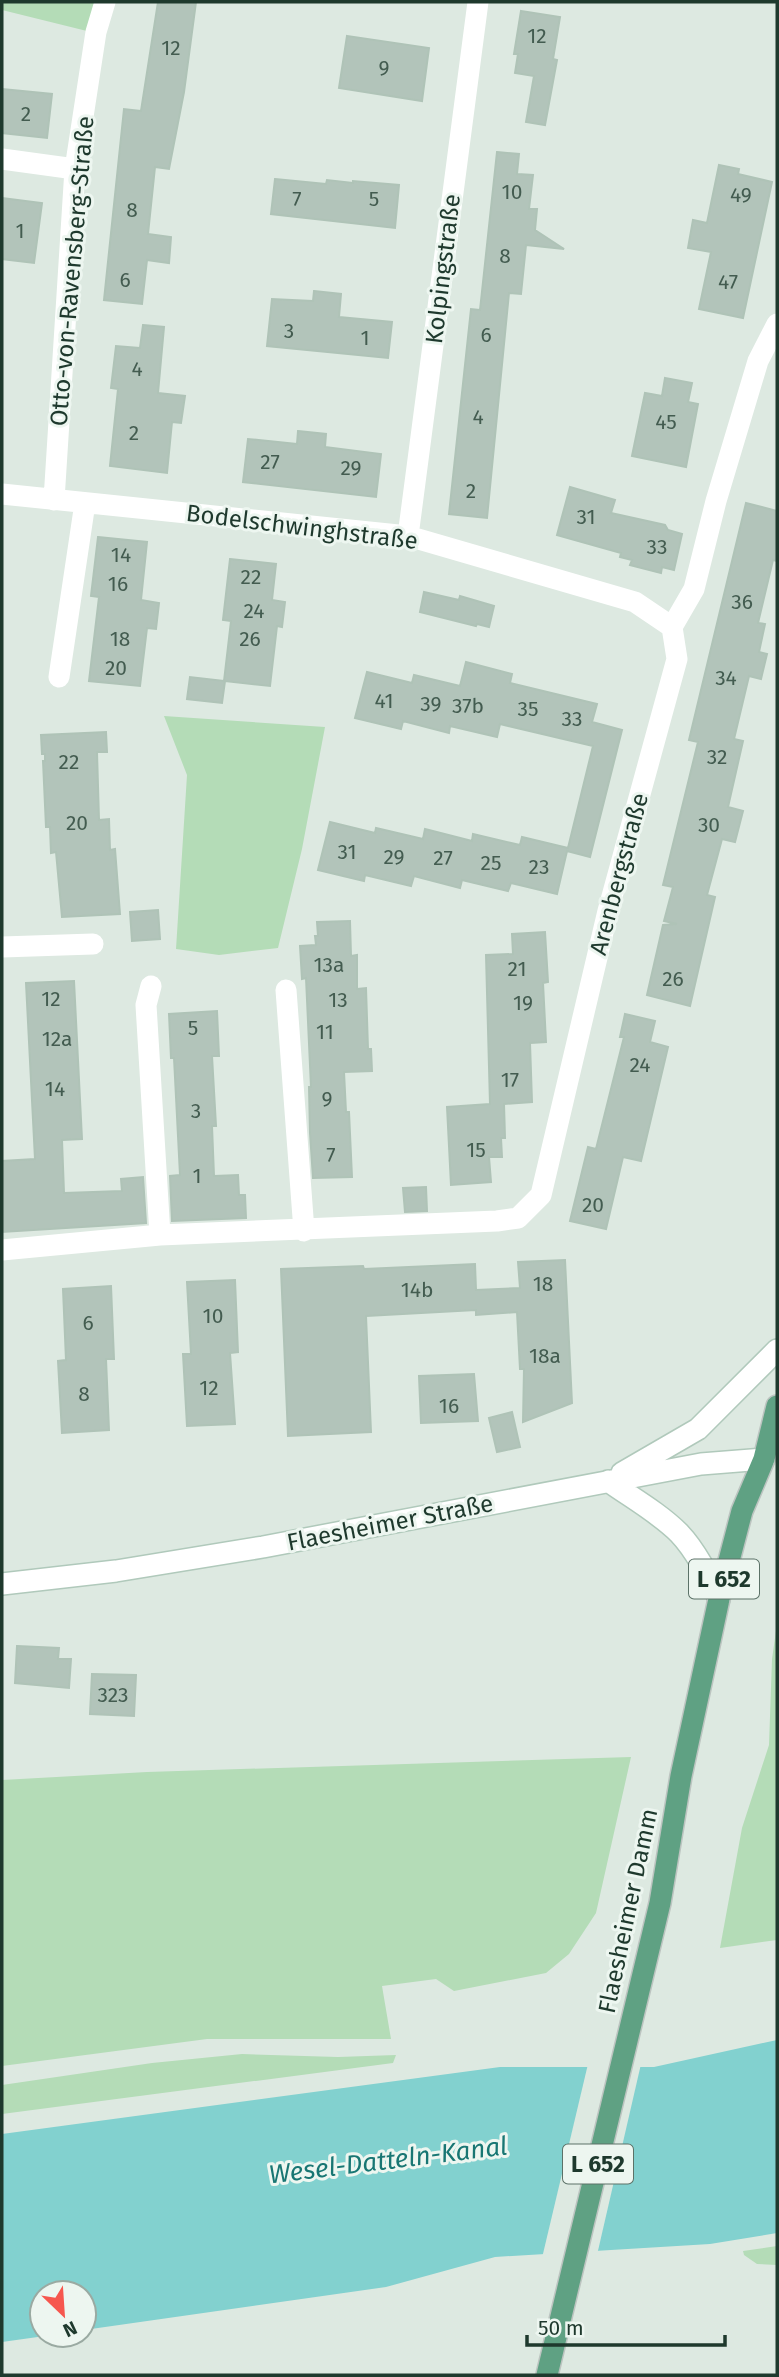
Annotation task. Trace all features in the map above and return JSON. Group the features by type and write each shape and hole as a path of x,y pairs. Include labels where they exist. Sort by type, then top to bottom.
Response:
{"main road":[{"name":"Flaesheimer Damm","path":"547,2375 660,1903 694,1715 719,1599 742,1511 771,1459 777,1406"}],"street":[{"name":"Otto-von-Ravensberg-Straße","path":"54,500 75,169 96,32 105,2"},
{"name":"Kolpingstraße","path":"408,536 478,2"},
{"path":"2,159 75,169"},
{"path":"672,627 694,589 716,501 758,361 777,324"},
{"name":"Bodelschwinghstraße","path":"2,494 408,536 635,602 672,627"},
{"path":"59,677 85,503"},
{"name":"Arenbergstraße","path":"2,1250 160,1235 304,1231 518,1218 541,1195 608,911 677,659 672,627"},
{"path":"2,947 93,944"},
{"path":"151,986 146,1006 160,1235"},
{"path":"286,990 304,1231"},
{"path":"719,1599 702,1564 680,1534 608,1481 698,1429 777,1350"},
{"name":"Flaesheimer Straße","path":"2,1584 116,1571 263,1548 701,1464 771,1459"}],"green space":[{"path":"2,2 103,2 95,33 2,10"},
{"path":"164,716 325,727 302,849 278,948 219,955 176,949 187,775"},
{"path":"777,1624 777,1940 720,1948 742,1828 769,1745 772,1659"},
{"path":"631,1757 596,1913 569,1954 546,1973 454,1991 436,1979 382,1986 391,2039 207,2039 2,2066 2,1780 147,1772"},
{"path":"242,2054 338,2057 396,2055 393,2063 2,2114 2,2085 152,2063"},
{"path":"777,2246 777,2265 757,2264 744,2255 743,2251"}],"water":[{"name":"Wesel-Datteln-Kanal","path":"777,2040 777,2233 710,2244 495,2257 386,2287 98,2328 98,2279 28,2279 28,2338 2,2342 2,2134 500,2067 654,2067"}],"pier":[{"path":"588,2064 641,2064 597,2255 542,2258"}],"building":[{"path":"158,2 196,2 184,92 169,169 155,167 148,234 171,237 169,263 147,260 142,304 104,300 124,109 141,111"},
{"path":"521,11 560,17 553,59 557,60 545,125 526,122 534,76 515,73 518,54 514,54"},
{"path":"347,36 429,48 422,101 339,88"},
{"path":"2,89 52,94 47,138 2,133"},
{"path":"497,152 519,154 517,174 533,175 529,209 537,209 535,230 564,249 526,245 521,294 509,293 487,518 449,514 471,309 480,310"},
{"path":"719,165 739,169 738,174 772,182 743,318 699,309 711,252 688,248 693,220 707,223"},
{"path":"275,179 326,184 327,180 399,185 395,228 271,214"},
{"path":"2,198 42,203 34,263 2,259"},
{"path":"314,291 341,294 339,317 392,322 388,358 267,346 272,299 313,301"},
{"path":"143,325 164,327 158,393 185,396 181,423 172,422 167,473 110,466 118,389 111,388 116,346 140,348"},
{"path":"665,378 692,383 688,402 698,404 686,467 632,456 645,393 662,396"},
{"path":"298,431 326,434 325,447 381,454 376,497 243,482 248,439 297,444"},
{"path":"570,487 615,500 611,513 665,525 668,530 682,534 674,570 662,567 661,573 630,565 632,560 620,557 621,553 557,535"},
{"path":"746,503 777,511 777,561 773,560 758,623 765,624 759,652 767,654 761,679 749,676 734,739 743,741 728,807 743,811 735,842 722,839 707,895 715,897 690,1006 647,995 663,925 677,924 664,921 673,887 663,885 698,742 689,740"},
{"path":"98,537 147,542 141,600 159,603 156,629 147,628 140,686 89,681 99,597 91,596"},
{"path":"230,559 276,564 272,600 285,602 282,627 277,626 270,686 225,681 222,703 187,699 190,677 224,681 231,621 223,620"},
{"path":"424,592 459,600 460,596 494,606 489,627 420,612"},
{"path":"466,662 512,674 510,683 597,704 592,722 622,730 590,857 567,851 557,894 511,883 508,891 462,880 460,888 414,876 411,886 365,875 364,881 318,870 330,822 375,833 376,828 423,839 425,829 472,841 473,834 520,845 522,837 568,848 593,746 500,724 497,737 450,726 449,733 403,721 401,729 355,718 367,672 412,683 414,675 460,686"},
{"path":"106,732 107,752 97,752 99,820 109,819 110,850 115,849 120,914 62,917 56,852 51,853 50,827 46,827 45,754 42,754 41,735"},
{"path":"158,910 160,939 132,941 130,912"},
{"path":"350,921 351,956 357,955 357,989 366,988 368,1049 371,1049 372,1071 344,1072 352,1177 313,1178 306,978 302,979 300,946 316,945 317,922"},
{"path":"545,932 548,982 543,983 546,1042 530,1043 532,1102 504,1104 505,1138 501,1138 502,1157 489,1157 491,1182 451,1185 447,1107 490,1104 486,955 513,954 512,934"},
{"path":"74,981 82,1139 62,1140 64,1193 122,1191 121,1179 143,1177 146,1223 2,1232 2,1161 35,1159 26,983"},
{"path":"217,1011 219,1056 212,1056 216,1126 212,1126 214,1176 238,1175 239,1195 245,1195 246,1218 172,1221 170,1176 180,1175 169,1014"},
{"path":"625,1014 655,1021 650,1042 668,1047 641,1161 623,1157 606,1229 570,1221 588,1147 596,1149 624,1037 620,1037"},
{"path":"426,1187 427,1211 405,1212 403,1188"},
{"path":"565,1260 572,1403 523,1422 524,1369 520,1369 517,1312 476,1315 476,1310 366,1316 371,1432 288,1436 281,1269 363,1266 364,1269 475,1264 476,1290 520,1288 518,1262"},
{"path":"235,1280 238,1352 230,1353 235,1424 187,1426 183,1354 191,1354 187,1282"},
{"path":"111,1286 114,1359 106,1359 109,1430 62,1433 58,1361 66,1360 63,1289"},
{"path":"474,1374 478,1421 421,1423 419,1376"},
{"path":"512,1412 520,1447 497,1452 489,1418"},
{"path":"17,1646 59,1648 58,1659 71,1659 69,1688 15,1683"},
{"path":"92,1674 136,1675 134,1716 90,1714"}]}
